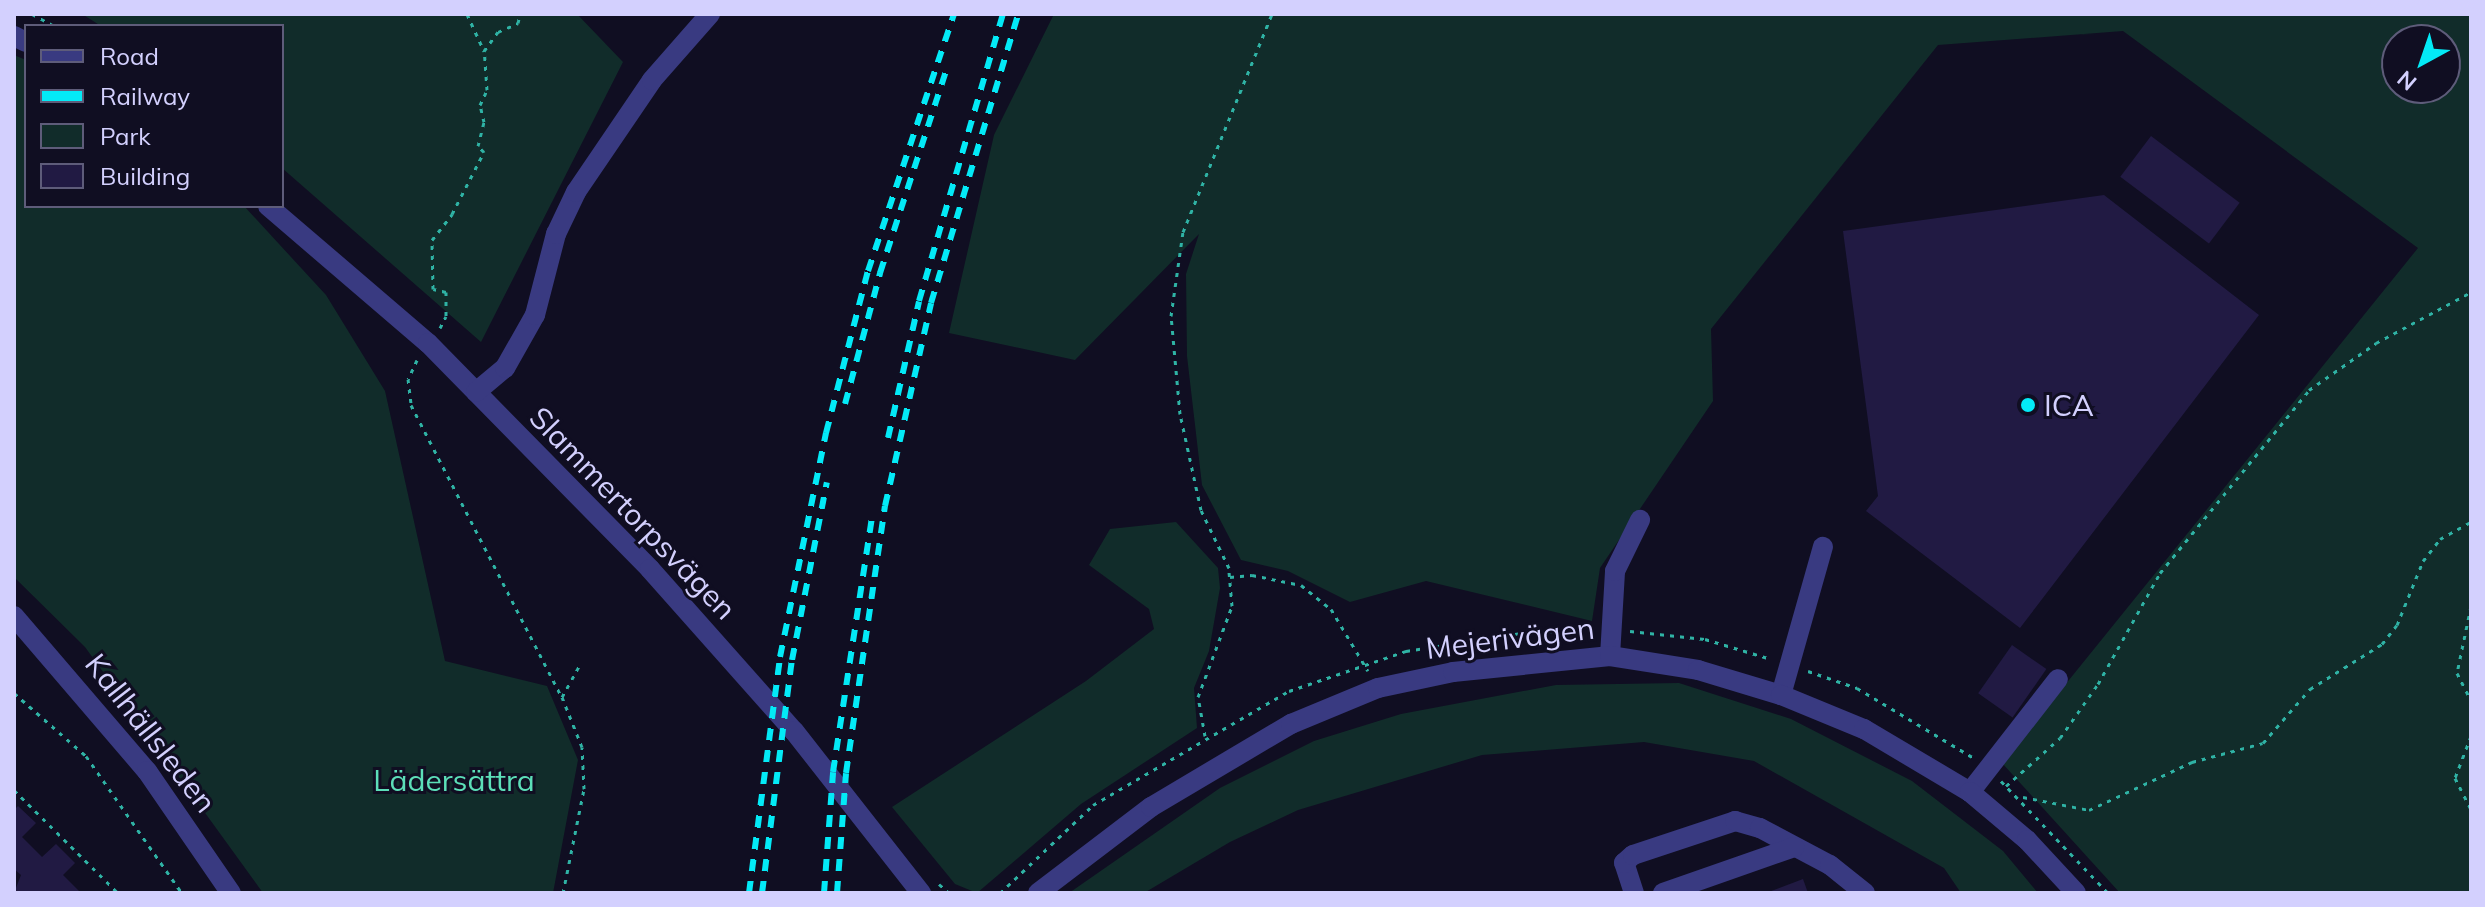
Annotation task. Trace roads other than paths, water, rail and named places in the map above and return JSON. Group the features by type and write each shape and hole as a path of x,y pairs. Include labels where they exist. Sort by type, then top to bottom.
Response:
{"street":[{"path":"476,392 505,368 535,315 556,234 576,192 652,80 710,14"},
{"name":"Slammertorpsvägen","path":"270,208 433,338 476,392 650,569 794,731 921,893"},
{"path":"1610,656 1615,571 1640,520"},
{"path":"1781,695 1823,547"},
{"name":"Kallhällsleden","path":"14,616 147,771 231,893"},
{"name":"Mejerivägen","path":"1038,893 1151,807 1234,754 1378,688 1511,663 1610,656 1698,670 1781,695 1864,729 1970,792 2027,840 2076,893"},
{"path":"1970,792 2058,679"},
{"path":"1634,893 1624,863 1633,855 1735,821 1830,865 1865,893"},
{"path":"1663,893 1794,847"}],"railway":[{"path":"749,893 780,657 826,433 868,271 954,14"},
{"path":"888,438 919,301 1003,14"},
{"path":"837,893 846,773 885,506 931,303 1018,14"},
{"path":"845,404 880,273 947,68"},
{"path":"762,893 792,660 827,482"},
{"path":"824,893 833,772 873,512"}],"place":[{"name":"ICA","path":"2028,405"}],"park label":[{"name":"Lädersättra","path":"454,780"}]}
